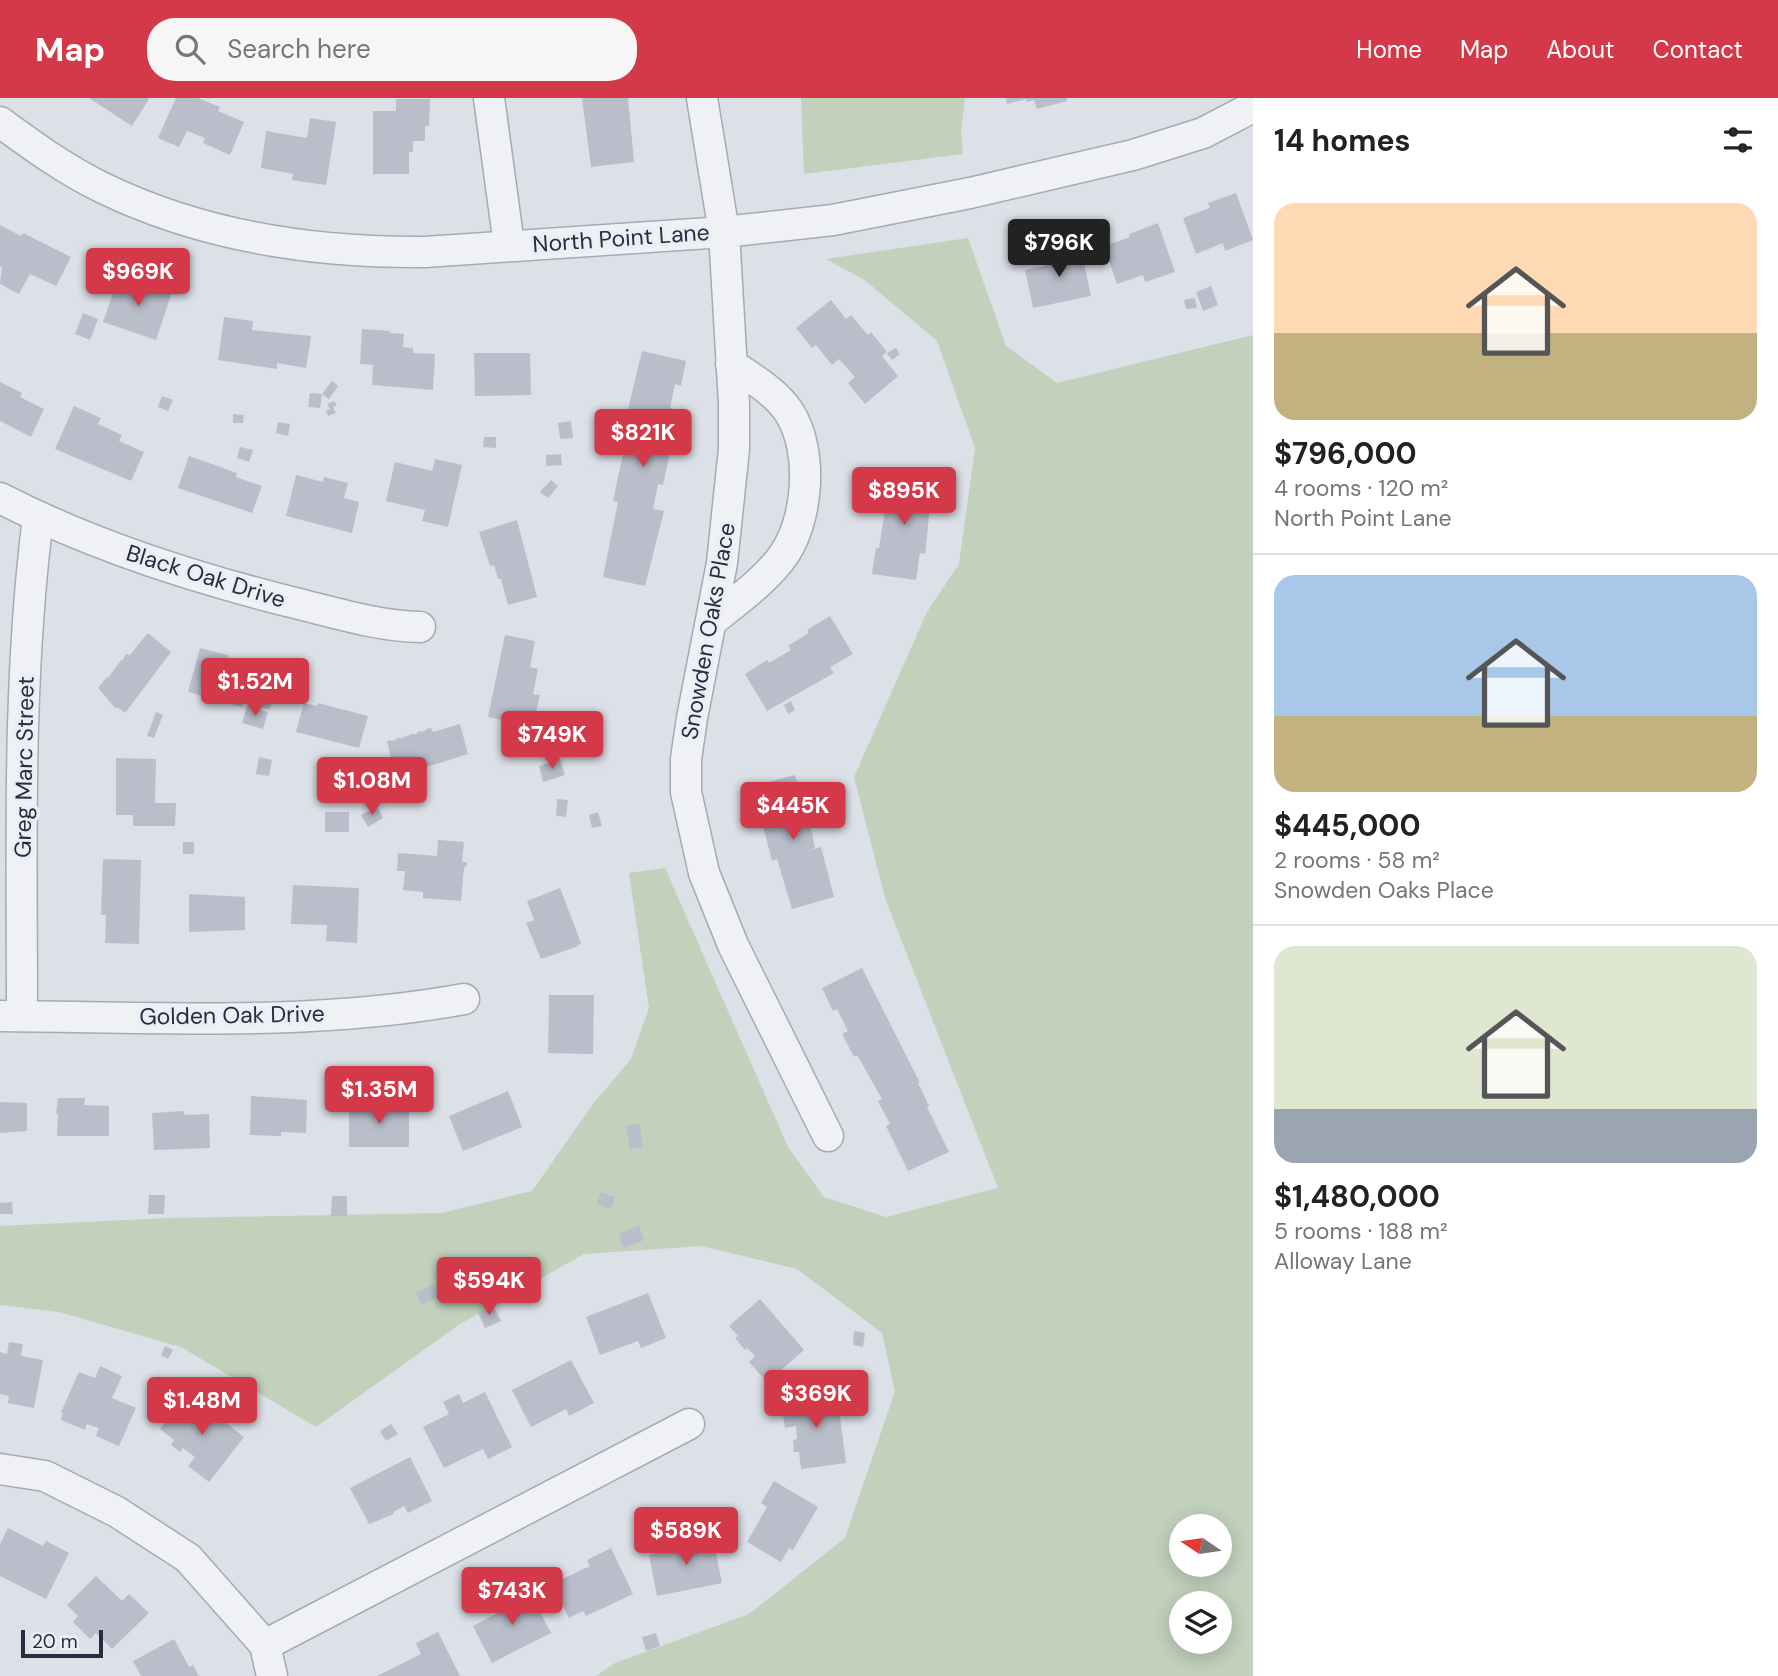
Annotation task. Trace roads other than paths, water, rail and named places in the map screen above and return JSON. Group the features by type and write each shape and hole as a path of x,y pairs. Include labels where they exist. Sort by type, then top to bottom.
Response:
{"street":[{"path":"489,98 509,245"},
{"name":"Snowden Oaks Place","path":"702,98 724,232 734,449 722,563 686,759 686,792 704,873 741,963 828,1136"},
{"name":"North Point Lane","path":"0,122 66,168 103,188 148,207 213,228 277,242 377,253 724,232 833,220 970,193 1119,158 1202,133 1253,107"},
{"path":"712,621 770,572 782,558 797,524 805,479 802,443 797,426 787,409 769,391 731,364"},
{"name":"Black Oak Drive","path":"0,498 38,518 113,548 252,592 376,623 420,627"},
{"name":"Greg Marc Street","path":"11,1016 25,655 30,580 38,518"},
{"name":"Golden Oak Drive","path":"11,1016 253,1017 349,1014 464,999"},
{"path":"265,1645 689,1424"},
{"path":"0,1469 45,1476 117,1512 188,1558 265,1645 272,1676"}]}
